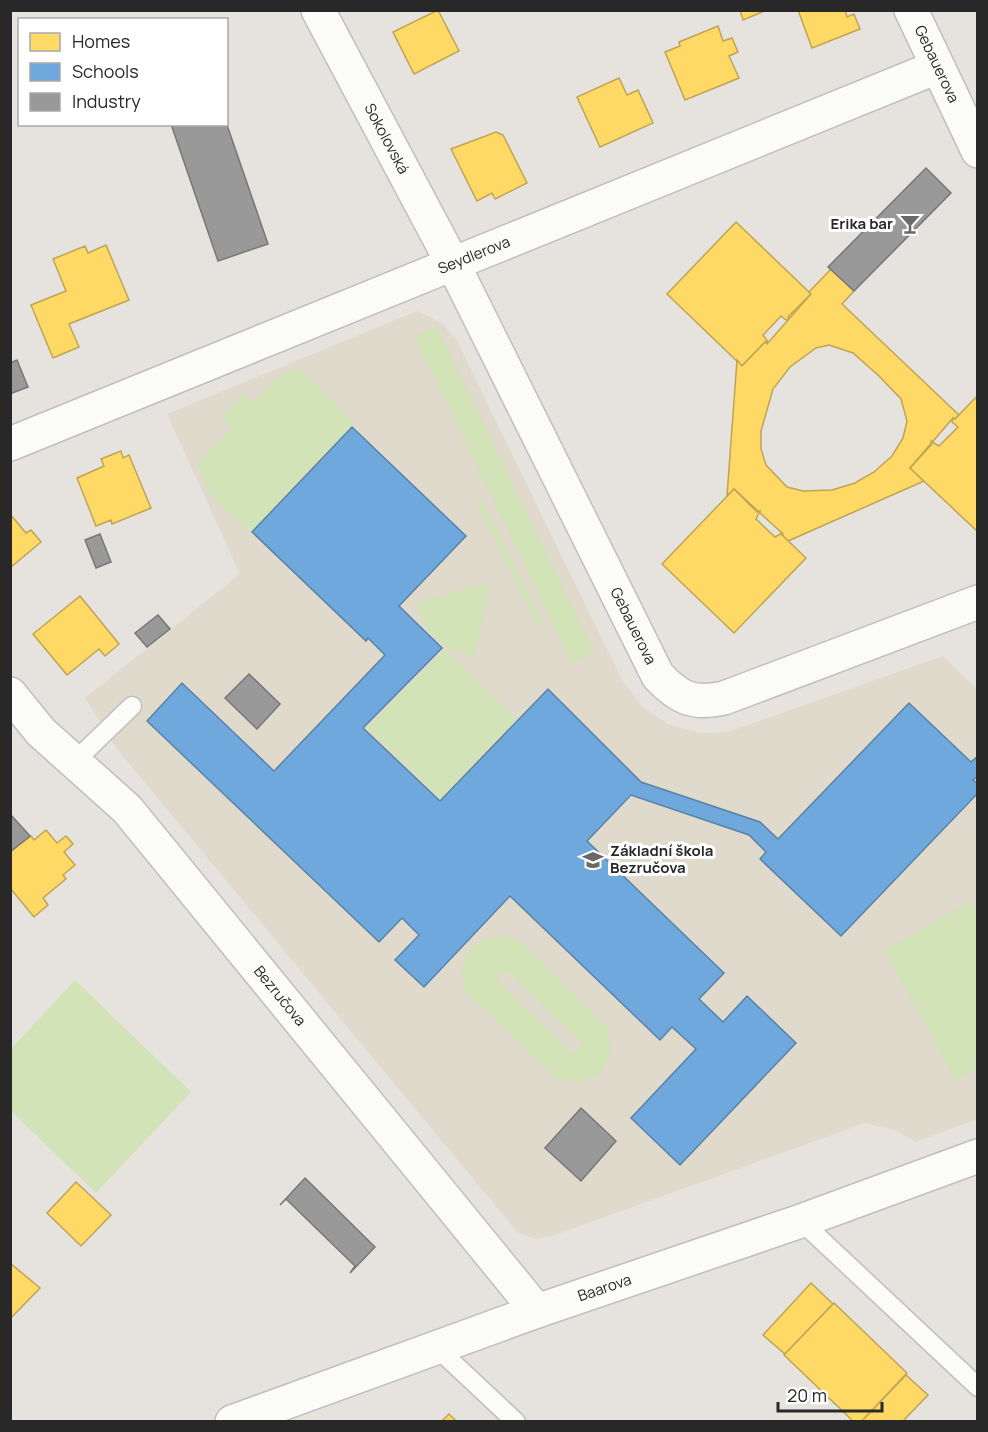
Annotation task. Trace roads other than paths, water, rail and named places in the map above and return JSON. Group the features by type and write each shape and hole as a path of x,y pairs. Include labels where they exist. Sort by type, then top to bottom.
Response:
{"street":[{"name":"Sokolovská","path":"318,10 454,266"},
{"name":"Gebauerova","path":"911,10 978,151"},
{"name":"Seydlerova","path":"10,444 454,266 937,67"},
{"name":"Gebauerova","path":"454,266 658,676 683,697 706,702 724,698 978,602"},
{"name":"Bezručova","path":"10,694 41,732 127,809 537,1311"},
{"name":"Baarova","path":"232,1422 436,1347 801,1221 978,1156"}],"lane":[{"path":"75,761 132,706"},
{"path":"801,1221 978,1387"},
{"path":"436,1347 516,1422"}],"place":[{"name":"Erika bar","path":"910,224"},
{"name":"Základní škola Bezručova","path":"593,860"}]}
